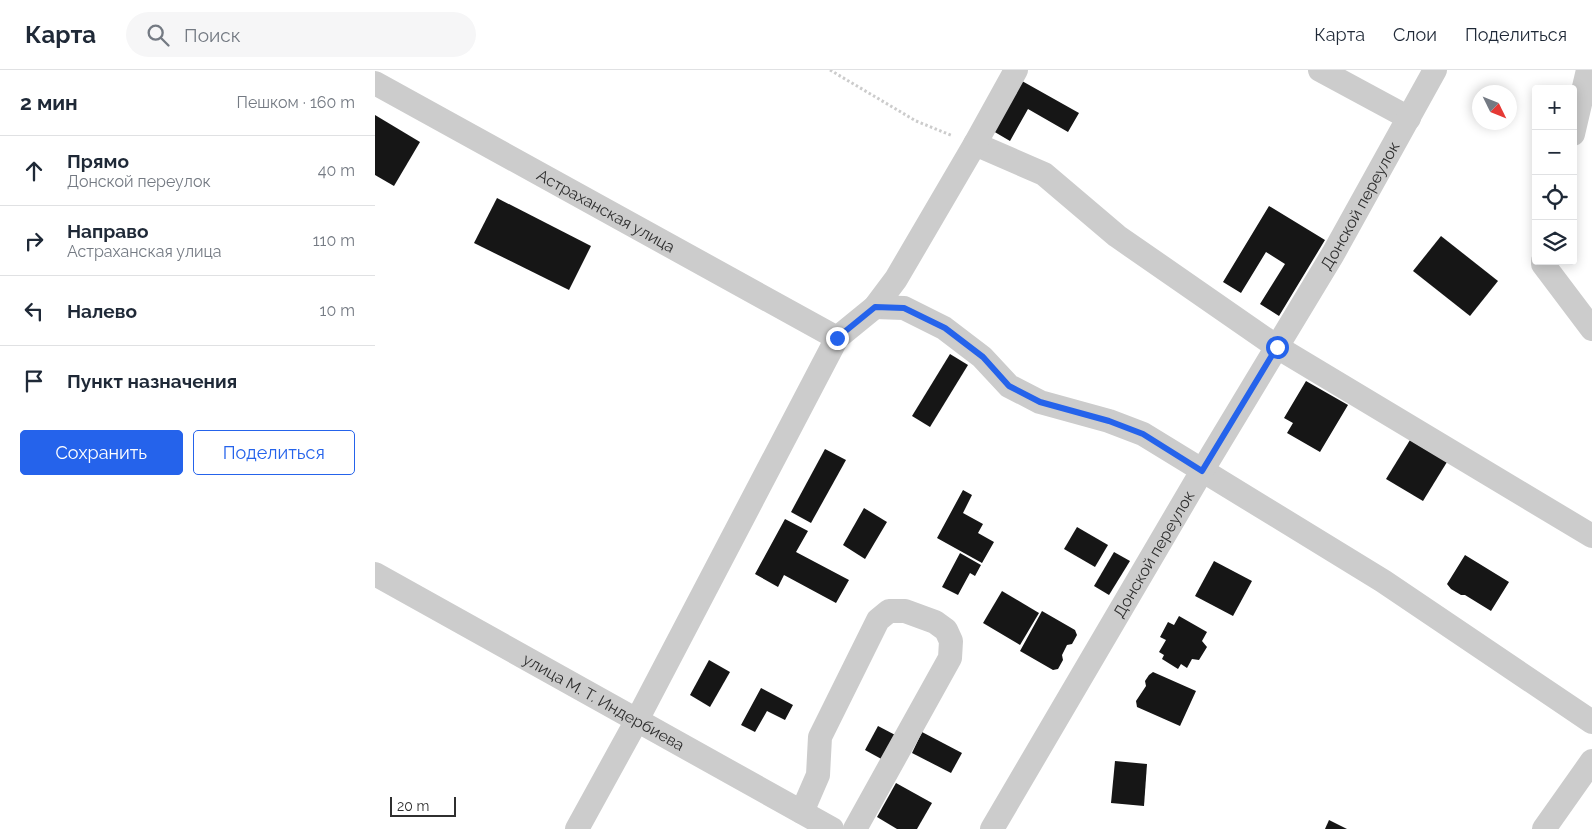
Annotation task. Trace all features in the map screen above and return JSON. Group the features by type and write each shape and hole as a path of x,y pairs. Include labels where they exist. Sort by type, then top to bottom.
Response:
{"street":[{"path":"577,829 637,720 837,338 875,307 896,279 1016,70"},
{"path":"1320,70 1409,118"},
{"name":"Донской переулок","path":"992,829 1202,471 1333,254 1435,70"},
{"path":"1574,130 1588,70"},
{"name":"Астраханская улица","path":"375,83 837,338"},
{"path":"975,144 1045,174 1117,236 1277,347 1592,536"},
{"path":"1545,265 1592,329"},
{"path":"875,307 904,308 945,328 983,357 1009,386 1040,402 1109,421 1143,434 1383,581 1592,722"},
{"name":"улица М. Т. Индербиева","path":"375,574 832,829"},
{"path":"802,812 818,775 819,737 868,637 878,620 889,611 905,611 935,622 947,630 951,641 950,658 855,829"},
{"path":"1544,829 1592,761"}],"path":[{"path":"830,70 916,121 975,144"}],"building":[{"path":"1022,81 1079,113 1068,132 1028,109 1010,141 993,131"},
{"path":"375,115 420,142 394,186 375,175"},
{"path":"497,198 591,246 569,290 474,243"},
{"path":"1269,206 1325,240 1279,316 1260,304 1285,264 1266,252 1241,293 1223,282"},
{"path":"1441,236 1498,281 1470,316 1413,271"},
{"path":"950,354 968,365 930,427 912,416"},
{"path":"1306,381 1348,405 1320,452 1287,433 1293,423 1284,418"},
{"path":"1410,440 1447,462 1423,501 1386,479"},
{"path":"825,449 846,460 811,523 791,512"},
{"path":"963,490 972,495 963,513 983,524 978,533 994,542 982,563 937,538"},
{"path":"864,508 887,522 865,559 843,545"},
{"path":"785,519 808,531 796,552 849,580 836,603 784,575 778,587 755,574"},
{"path":"1077,527 1108,545 1095,567 1064,549"},
{"path":"1114,552 1130,561 1109,595 1094,586"},
{"path":"960,553 981,565 975,576 970,573 958,595 942,587"},
{"path":"1465,555 1509,582 1491,611 1451,589 1447,584"},
{"path":"1214,561 1252,581 1233,616 1195,596"},
{"path":"1002,591 1039,613 1020,645 983,623"},
{"path":"1042,611 1075,630 1077,635 1072,644 1067,645 1062,655 1063,660 1058,669 1053,670 1020,651"},
{"path":"1179,616 1207,632 1202,641 1207,647 1199,660 1192,659 1187,668 1181,664 1178,669 1162,659 1164,655 1159,652 1166,640 1160,637 1168,622 1174,625"},
{"path":"709,660 730,672 710,707 690,695"},
{"path":"1153,672 1196,691 1180,726 1137,707 1136,701 1146,686 1145,681"},
{"path":"761,688 793,705 785,720 767,711 755,732 741,725"},
{"path":"878,726 899,737 885,761 865,750"},
{"path":"922,732 962,753 951,773 912,753"},
{"path":"1115,761 1147,764 1144,806 1111,803"},
{"path":"896,783 932,803 917,829 897,829 877,817"},
{"path":"1329,820 1347,829 1325,829"}],"route":[{"path":"837,338 875,307 904,308 945,328 983,357 1009,386 1040,402 1109,421 1143,434 1202,471 1277,347"}]}
